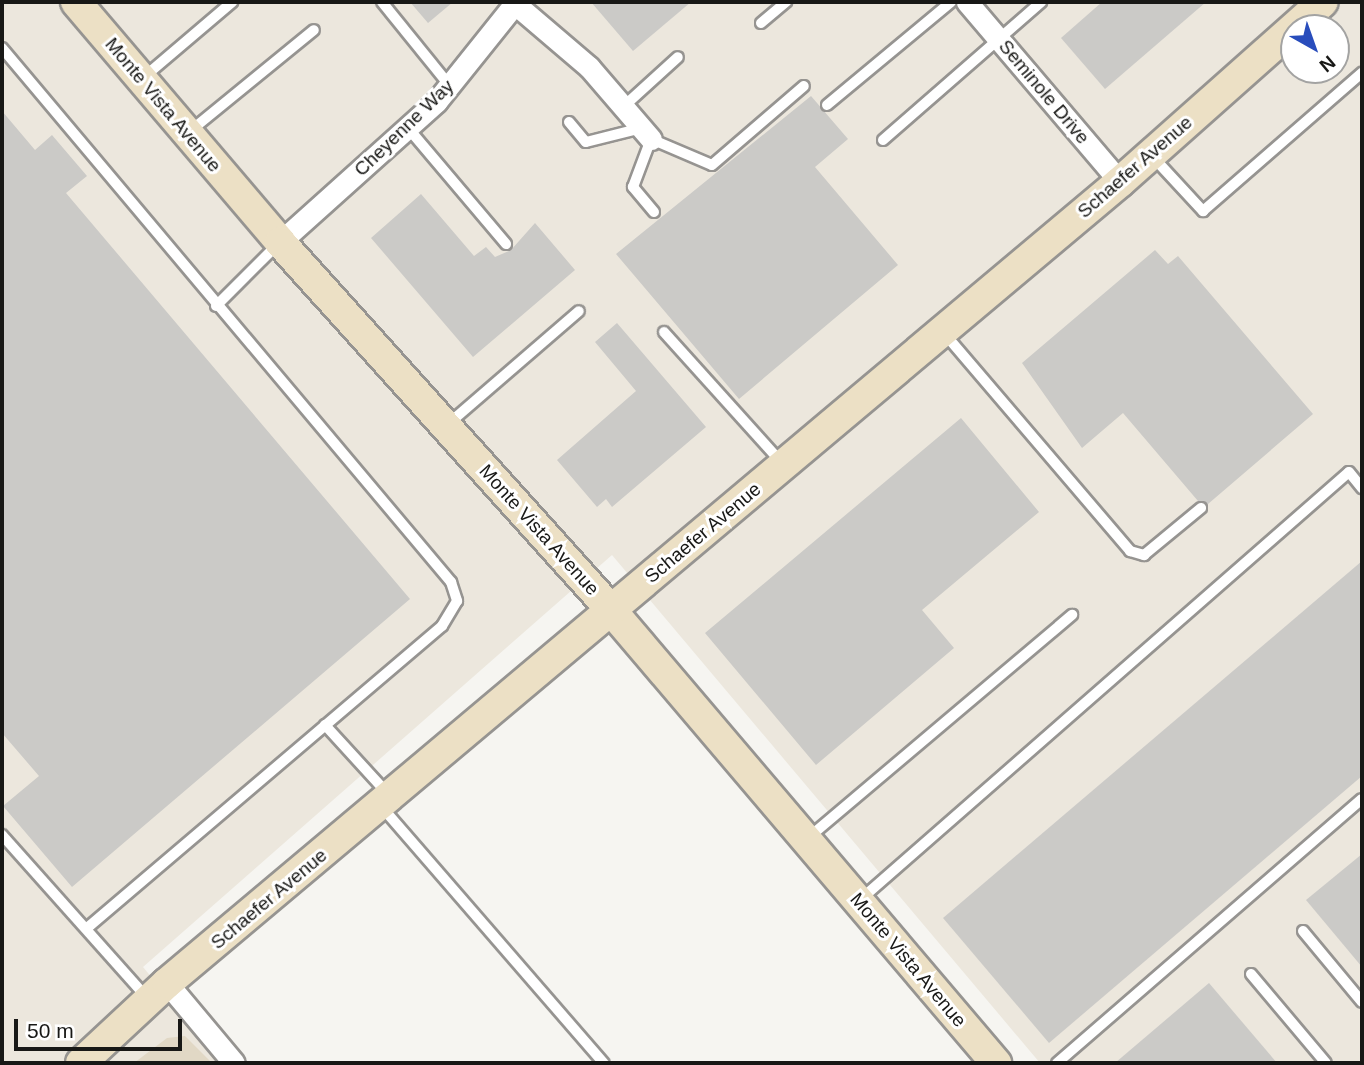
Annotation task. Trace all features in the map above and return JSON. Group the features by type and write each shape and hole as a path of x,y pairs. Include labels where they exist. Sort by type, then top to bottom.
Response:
{"street":[{"name":"Monte Vista Avenue","path":"76,2 279,242 611,610 996,1063"},
{"name":"Seminole Drive","path":"967,2 1120,182"},
{"name":"Schaefer Avenue","path":"81,1063 158,991 1120,182 1323,2"},
{"name":"Cheyenne Way","path":"279,242 408,128 450,86 515,3"},
{"path":"515,3 589,66 646,133"},
{"path":"158,991 234,1063"}],"lane":[{"path":"141,79 217,6 232,2"},
{"path":"382,2 450,86"},
{"path":"761,23 786,2"},
{"path":"827,105 951,2"},
{"path":"883,140 1041,2"},
{"path":"187,134 314,30"},
{"path":"2,48 216,306 452,582 457,601 442,626 86,929"},
{"path":"623,107 678,57"},
{"path":"1151,155 1203,211 1362,73"},
{"path":"569,122 586,142 646,133 712,165 804,86"},
{"path":"408,128 506,244"},
{"path":"646,133 632,187 654,212"},
{"path":"216,306 279,242"},
{"path":"445,426 579,312"},
{"path":"942,331 1130,551 1144,555 1201,508"},
{"path":"664,332 783,466"},
{"path":"858,901 1349,472 1362,488"},
{"path":"806,840 1072,615"},
{"path":"325,725 604,1063"},
{"path":"1057,1063 1362,799"},
{"path":"2,835 86,929 158,991"},
{"path":"1303,931 1362,1002"},
{"path":"1251,974 1326,1063"}],"shaded area":[{"path":"2,2 1362,2 1362,1063 1040,1063 612,555 143,967 223,1063 2,1063"},
{"path":"185,1036 212,1063 134,1063 167,1038"}],"building":[{"path":"410,2 453,2 428,23"},
{"path":"591,2 691,2 633,51"},
{"path":"1102,2 1206,2 1105,89 1061,38"},
{"path":"811,96 848,139 815,167 898,265 739,399 616,254"},
{"path":"2,111 35,150 52,135 87,176 66,193 410,599 72,887 3,806 39,776 2,733"},
{"path":"421,194 474,256 486,247 495,257 511,250 535,223 575,270 473,357 371,238"},
{"path":"1155,250 1168,264 1178,256 1313,414 1208,504 1198,501 1123,413 1082,448 1022,363"},
{"path":"617,323 706,427 612,507 606,499 597,507 557,460 636,391 595,342"},
{"path":"961,418 1039,512 922,610 954,648 816,765 705,633"},
{"path":"1362,561 1362,776 1049,1043 943,918"},
{"path":"1362,854 1362,967 1306,900"},
{"path":"1209,983 1277,1063 1115,1063"}]}
